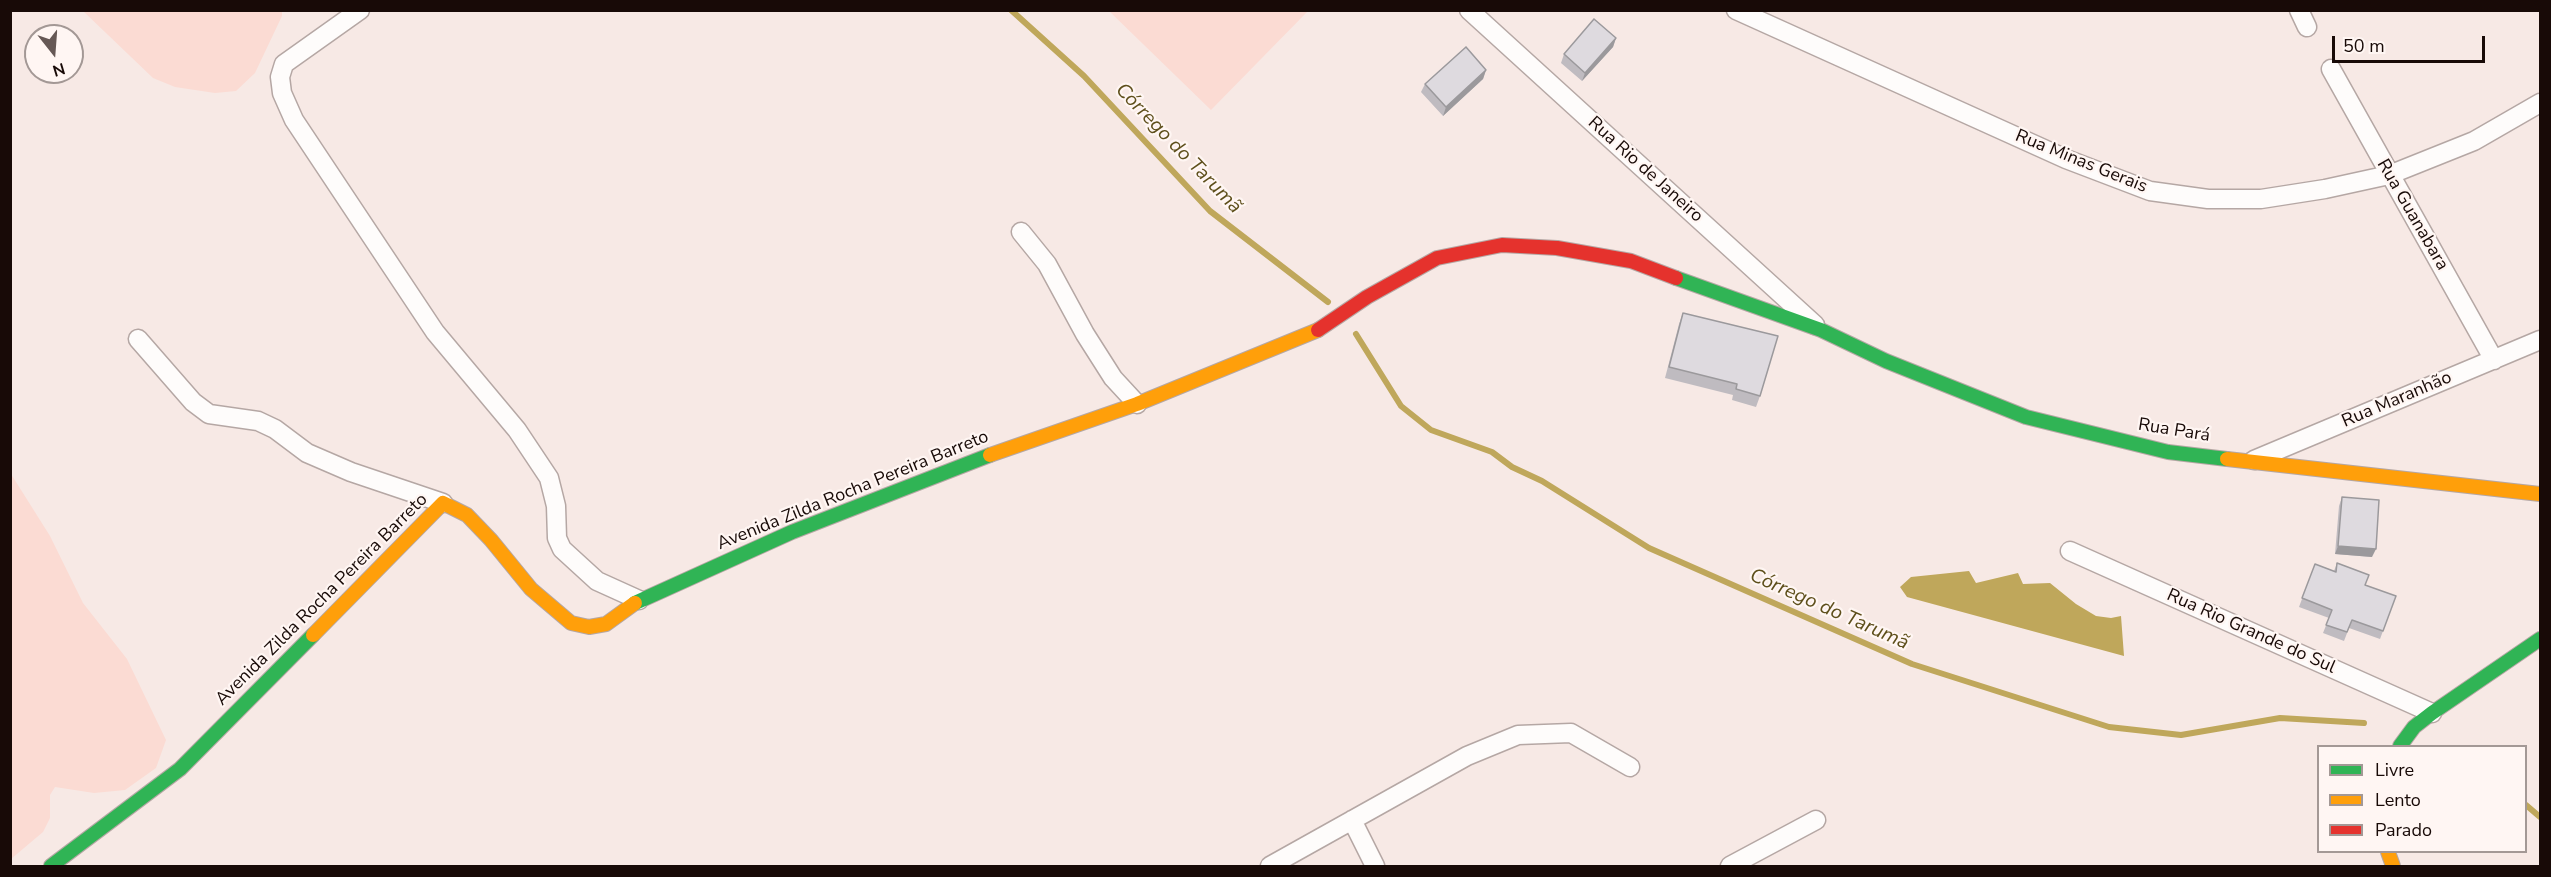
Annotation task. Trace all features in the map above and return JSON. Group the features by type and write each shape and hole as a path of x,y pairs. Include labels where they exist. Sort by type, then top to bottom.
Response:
{"street":[{"path":"360,10 284,64 280,77 282,93 294,120 435,332 517,430 549,478 556,506 557,538 562,549 597,581 639,600"},
{"name":"Rua Rio de Janeiro","path":"1469,10 1821,330"},
{"name":"Rua Minas Gerais","path":"1736,10 2066,159 2150,191 2208,199 2261,199 2325,189 2389,175 2474,141 2541,103"},
{"name":"Rua Guanabara","path":"2331,69 2494,360"},
{"path":"1021,232 1038,250 1047,264 1085,334 1113,378 1137,404"},
{"name":"Avenida Zilda Rocha Pereira Barreto","path":"51,867 180,769 443,503 467,515 531,589 571,623 590,627 606,624 639,600 792,532 954,467 1137,404 1322,328 1366,297 1437,258 1502,245 1557,248 1631,261 1821,330"},
{"name":"Rua Pará","path":"1821,330 1886,361 2026,417 2168,452 2541,494"},
{"path":"138,339 193,402 210,414 258,421 275,429 307,453 351,472 443,503"},
{"name":"Rua Maranhão","path":"2254,460 2541,340"},
{"name":"Rua Rio Grande do Sul","path":"2070,551 2432,713"},
{"path":"2401,745 2414,728 2432,713 2541,639"},
{"path":"1270,867 1467,756 1518,735 1571,734 1630,767"},
{"path":"1352,820 1376,867"},
{"path":"1730,867 1816,820"}],"shaded area":[{"path":"282,10 282,16 255,73 236,91 215,93 175,87 153,78 83,11"},
{"path":"1109,11 1308,11 1211,110"},
{"path":"11,474 50,536 83,603 127,659 166,740 156,768 125,790 94,793 55,787 50,795 50,818 43,832 11,859"},
{"path":"1969,571 1976,583 2018,573 2023,584 2050,583 2076,604 2096,616 2111,618 2121,616 2124,656 1907,597 1900,587 1911,577"}],"building":[{"path":"1594,19 1616,38 1585,73 1564,54"},
{"path":"1466,47 1486,70 1446,107 1425,84"},
{"path":"1683,313 1778,336 1760,396 1736,389 1737,384 1669,367"},
{"path":"2342,497 2379,500 2376,549 2338,546"},
{"path":"2337,563 2369,575 2365,585 2396,596 2383,631 2352,620 2347,632 2326,625 2332,610 2302,598 2315,564 2336,572"}],"waterway":[{"name":"Córrego do Tarumã","path":"1011,10 1084,76 1210,211 1328,302"},
{"name":"Córrego do Tarumã","path":"1356,334 1401,406 1431,430 1492,452 1512,467 1542,481 1649,548 1912,664 2109,727 2181,735 2280,718 2364,723"},
{"name":"Córrego do Tarumã","path":"2527,806 2540,817"}],"traffic: fast":[{"path":"1676,278 1821,330 1886,361 2026,417 2168,452 2227,459"},
{"path":"635,603 792,532 990,455"},
{"path":"51,866 180,769 313,635"},
{"path":"2401,745 2414,727 2432,713 2540,639"}],"traffic: slow":[{"path":"990,455 1137,404 1318,330"},
{"path":"2227,459 2540,494"},
{"path":"313,635 443,503 467,515 531,589 571,623 589,627 606,624 635,603"},
{"path":"2388,853 2393,866"}],"traffic: jam":[{"path":"1318,330 1367,297 1437,258 1502,245 1557,248 1631,261 1676,278"}]}
